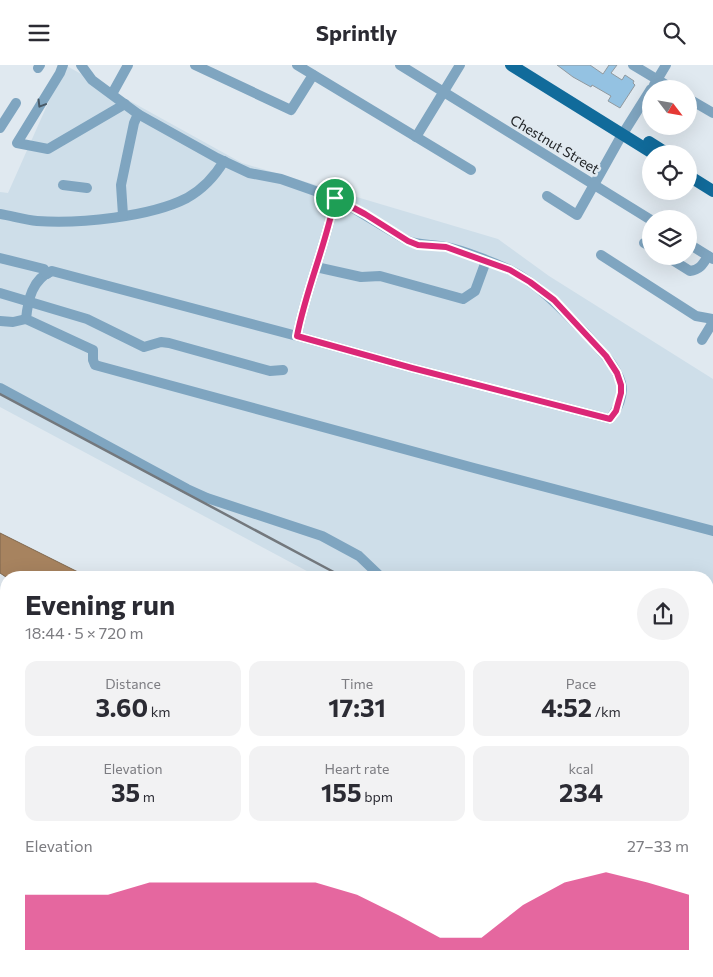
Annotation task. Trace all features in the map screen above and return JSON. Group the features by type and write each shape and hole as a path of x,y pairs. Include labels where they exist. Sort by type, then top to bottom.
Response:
{"main road":[{"path":"511,65 651,145"},
{"path":"526,65 625,131 643,145"},
{"path":"697,172 713,182"},
{"path":"697,181 713,191"}],"street":[{"path":"63,65 17,143 48,149 125,104"},
{"path":"26,319 27,302 32,291 46,274 52,271 610,419 617,407 621,393 621,385 617,373 606,356 554,300 530,282 510,270 446,247 418,245 335,198 281,179 249,173 224,161 138,114 92,79 81,65"},
{"path":"112,94 128,65"},
{"path":"195,65 291,110 313,75"},
{"path":"297,65 471,169"},
{"name":"Chestnut Street","path":"400,65 642,214"},
{"path":"416,137 460,65"},
{"path":"633,65 647,80"},
{"path":"657,80 666,65"},
{"path":"0,128 16,103"},
{"path":"547,197 577,215 642,104"},
{"path":"698,104 713,113"},
{"path":"123,215 121,185 134,123 138,114"},
{"path":"0,214 34,221 82,222 164,207 188,197 207,184 216,175 224,161"},
{"path":"63,185 87,188"},
{"path":"297,336 335,198"},
{"path":"680,265 690,271 696,270 711,258 697,249"},
{"path":"601,255 696,315 713,320 707,337"},
{"path":"0,258 44,269 46,274"},
{"path":"316,267 361,277 380,276 463,299 475,291 486,261"},
{"path":"0,293 87,319 144,347 161,342 169,343 263,369 283,371"},
{"path":"0,321 13,322 26,319 93,350 95,365 713,531"},
{"path":"0,388 187,489 207,498 322,536 359,557 374,571"}],"shaded area":[{"path":"65,65 242,163 498,239 549,276 713,379 713,571 307,571 0,407 0,192 8,193"},
{"path":"0,533 76,571 0,571"}],"building":[{"path":"557,65 590,65 603,74 609,65 617,65 611,73 622,80 625,75 634,81 635,85 620,108 608,101 611,96 573,77"}],"railway":[{"path":"0,394 332,571"}],"route":[{"path":"335,198 408,241 418,245 446,247 461,251 510,270 554,300 606,356 617,373 621,385 620,401 610,419 297,336 335,198"}]}
